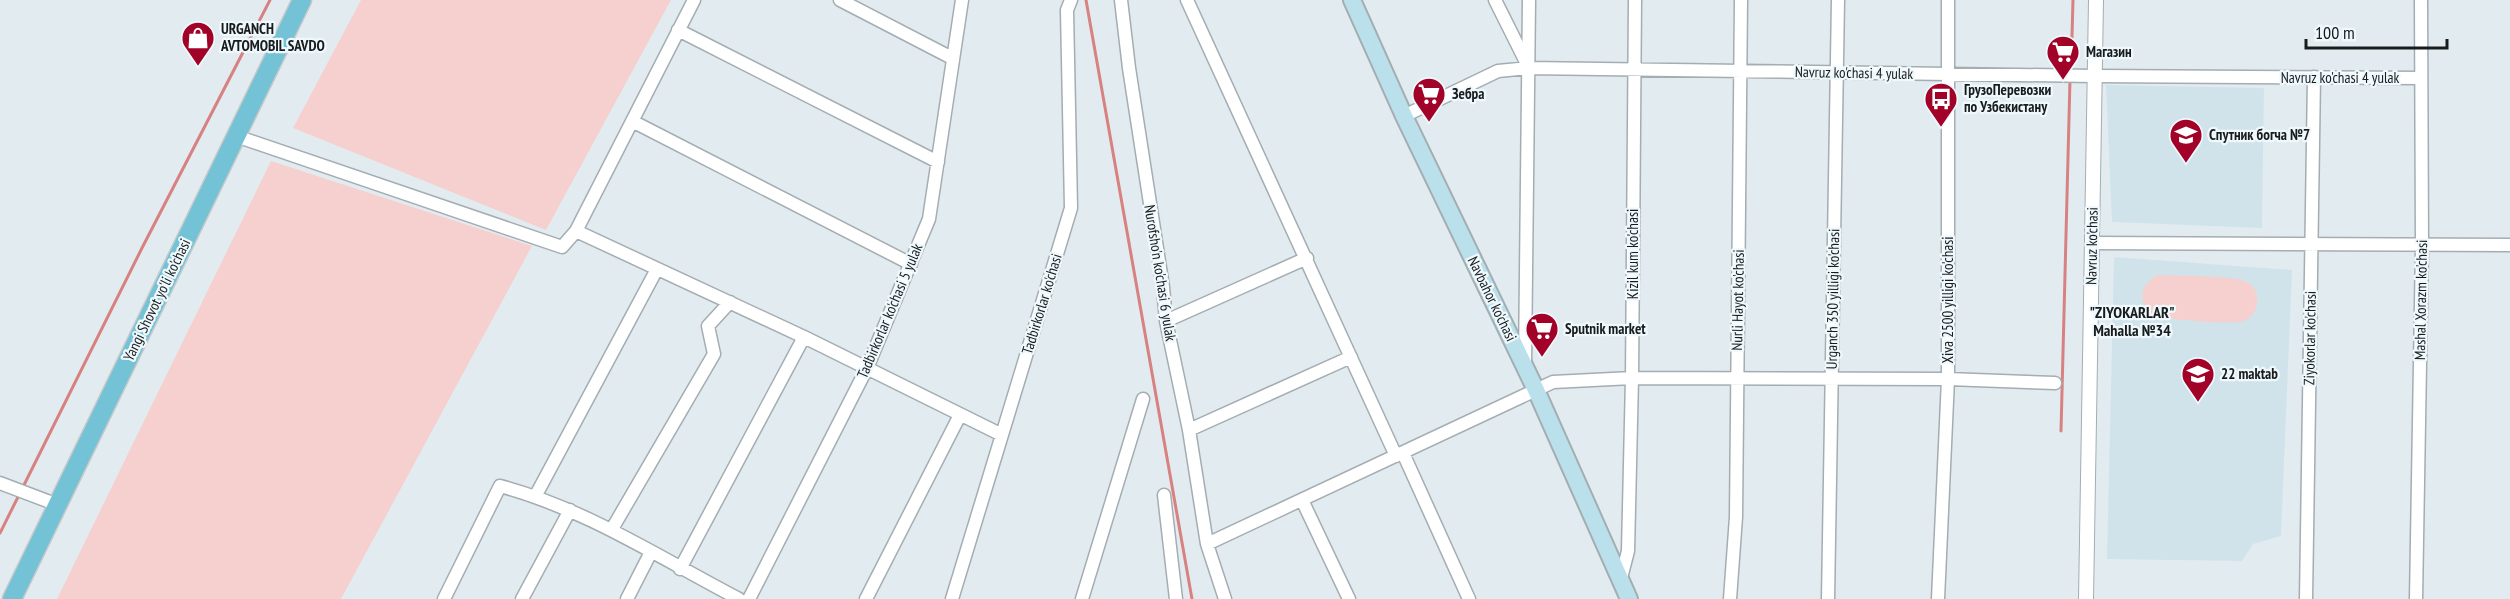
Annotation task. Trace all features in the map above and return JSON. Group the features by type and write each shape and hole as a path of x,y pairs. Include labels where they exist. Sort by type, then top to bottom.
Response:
{"main road":[{"name":"Yangi Shovot yo'li ko'chasi","path":"12,599 302,0"},
{"name":"Navbahor ko'chasi","path":"1352,0 1404,116 1536,390 1629,599"}],"street":[{"path":"236,136 562,247 576,231 693,0"},
{"path":"840,0 952,58"},
{"name":"Tadbirkorlar ko'chasi 5 yulak","path":"749,599 867,368 929,219 962,0"},
{"name":"Tadbirkorlar ko'chasi","path":"952,599 1071,208 1067,10 1071,0"},
{"name":"Nurofsho'n ko'chasi 6 yulak","path":"1121,0 1166,321 1189,430 1207,544 1225,599"},
{"path":"1187,0 1351,357 1469,599"},
{"path":"1496,0 1528,68"},
{"path":"1525,367 1529,0"},
{"name":"Kizil kum ko'chasi","path":"1621,578 1628,551 1632,378 1635,0"},
{"name":"Nurli Hayot ko'chasi","path":"1730,599 1736,517 1741,0"},
{"name":"Urganch 350 yilligi ko'chasi","path":"1828,599 1838,0"},
{"name":"Xiva 2500 yilligi ko'chasi","path":"1938,599 1948,379 1948,0"},
{"name":"Navruz ko'chasi","path":"2086,599 2096,0"},
{"name":"Mashal Xorazm ko'chasi","path":"2416,599 2422,246 2421,0"},
{"path":"678,30 938,162"},
{"name":"Navruz ko'chasi 4 yulak","path":"1404,116 1498,71 1528,68 2421,78"},
{"name":"Ziyokorlar ko'chasi","path":"2306,599 2314,77"},
{"path":"632,121 911,264"},
{"path":"576,231 804,337 1002,435"},
{"path":"2092,243 2510,245"},
{"path":"1166,321 1307,258"},
{"path":"537,495 657,268"},
{"path":"612,528 714,354 708,326 730,302"},
{"path":"680,569 804,337"},
{"path":"1189,430 1351,357"},
{"path":"1207,544 1553,382 1632,378 1832,378 2055,383"},
{"path":"1082,599 1143,399"},
{"path":"866,599 960,415"},
{"path":"1,486 58,505"},
{"path":"444,599 500,486 537,495 612,528 680,569 739,599"},
{"path":"1164,495 1176,599"},
{"path":"1302,500 1349,599"},
{"path":"522,599 570,510"},
{"path":"627,599 651,552"}],"shaded area":[{"path":"361,0 671,0 546,230 293,128"},
{"name":"Спутник богча №7","path":"2106,85 2264,88 2262,228 2112,222"},
{"path":"271,161 532,246 341,599 57,599"},
{"name":"22 maktab","path":"2114,257 2292,270 2281,536 2253,544 2242,561 2107,559"},
{"path":"2158,275 2243,280 2254,288 2257,306 2251,317 2239,322 2156,318 2145,308 2142,296 2147,284"}],"waterway":[{"path":"22,489 142,248 270,0"},
{"path":"1086,0 1192,599"},
{"path":"2071,72 2073,0"},
{"path":"2061,431 2070,79"},
{"path":"0,533 19,495"}],"place":[{"name":"URGANCH AVTOMOBIL SAVDO","path":"198,67"},
{"name":"Магазин","path":"2063,81"},
{"name":"Зебра","path":"1429,123"},
{"name":"ГрузоПеревозки по Узбекистану","path":"1941,128"},
{"name":"Спутник богча №7","path":"2186,164"},
{"name":"Sputnik market","path":"1542,358"},
{"name":"22 maktab","path":"2198,403"}],"district":[{"name":"\"ZIYOKARLAR\" Mahalla №34","path":"2132,321"}]}
